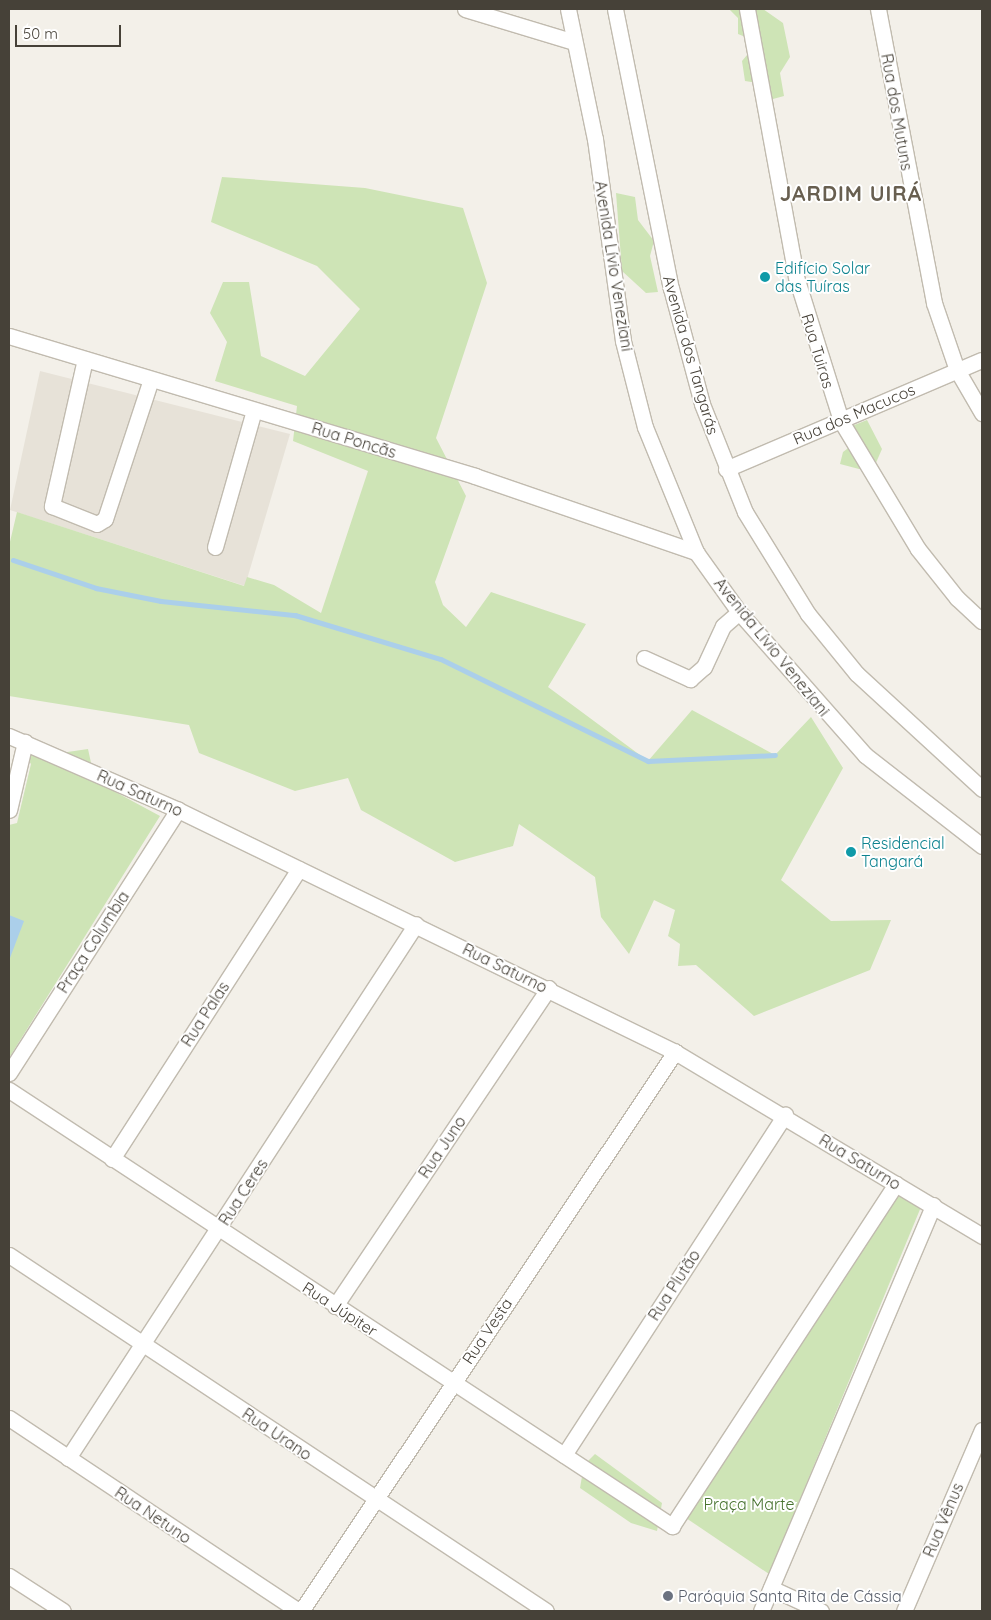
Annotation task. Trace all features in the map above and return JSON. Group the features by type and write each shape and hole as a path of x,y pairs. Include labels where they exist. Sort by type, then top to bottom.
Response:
{"street":[{"path":"465,9 574,42"},
{"name":"Avenida Lívio Veneziani","path":"568,9 595,139 624,341 645,427 696,552 739,612 865,756 982,846"},
{"name":"Avenida dos Tangarás","path":"615,9 671,288 702,404 726,469 769,555 808,614 857,674 982,789"},
{"name":"Rua Tuiras","path":"748,9 796,277 841,420 918,549 957,598 982,620"},
{"name":"Rua dos Mutuns","path":"878,9 934,303 957,370 982,413"},
{"name":"Rua Poncãs","path":"9,336 475,476 696,552"},
{"path":"85,359 52,506 97,524 105,520 151,379"},
{"name":"Rua dos Macucos","path":"726,469 982,360"},
{"path":"215,547 254,410"},
{"path":"644,658 690,679 704,667 723,626 739,612"},
{"name":"Rua Saturno","path":"9,736 178,810 548,988 675,1052 785,1116 982,1236"},
{"path":"9,810 25,742"},
{"name":"Praça Columbia","path":"9,1073 178,810"},
{"name":"Rua Palas","path":"112,1159 299,869"},
{"name":"Rua Ceres","path":"68,1458 416,924"},
{"name":"Rua Juno","path":"335,1306 548,988"},
{"name":"Rua Vesta","path":"299,1611 675,1052"},
{"name":"Rua Júpiter","path":"9,1090 218,1230 453,1381 672,1526 896,1184"},
{"name":"Rua Plutão","path":"564,1455 785,1116"},
{"path":"761,1611 933,1205"},
{"name":"Rua Urano","path":"9,1255 143,1343 374,1500 546,1611"},
{"name":"Rua Netuno","path":"9,1418 299,1611"},
{"name":"Rua Vênus","path":"904,1611 982,1430"},
{"path":"9,1576 63,1611"},
{"path":"771,1588 821,1611"}],"shaded area":[{"path":"40,371 290,434 245,586 10,510"}],"green space":[{"path":"729,9 763,9 783,23 790,57 780,73 784,96 773,99 764,84 745,81 742,61 758,42 738,34 738,18"},
{"path":"222,177 365,188 463,208 487,283 436,438 466,496 435,582 443,605 466,627 491,592 586,624 548,687 648,761 692,710 775,755 811,717 843,768 781,880 831,921 891,920 870,970 754,1016 696,965 678,966 680,944 668,936 675,910 654,900 629,954 601,917 595,877 519,824 513,846 455,862 361,810 348,778 295,791 199,753 189,725 9,696 9,546 17,512 244,586 247,577 274,585 321,613 368,471 293,441 297,406 215,381 227,342 210,313 223,282 249,282 261,356 305,376 360,309 317,266 211,222"},
{"path":"616,193 635,197 638,220 654,241 650,256 658,292 646,293 622,271"},
{"path":"867,420 882,449 875,465 859,469 840,464 843,452 851,446 852,426"},
{"path":"34,748 47,755 88,749 95,781 160,816 9,1058 9,825 17,823 31,764 27,758"},
{"name":"Praça Marte","path":"895,1193 921,1207 769,1574 686,1518"},
{"path":"595,1454 662,1503 657,1531 631,1523 580,1488 584,1465"}],"water":[{"path":"9,915 24,921 10,958 9,958"}],"waterway":[{"path":"13,560 96,588 161,601 295,615 441,659 648,761 775,755"}],"place":[{"name":"Edifício Solar das Tuíras","path":"765,277"},
{"name":"Residencial Tangará","path":"851,852"},
{"name":"Paróquia Santa Rita de Cássia","path":"668,1596"}],"district":[{"name":"JARDIM UIRÁ","path":"851,193"}]}
